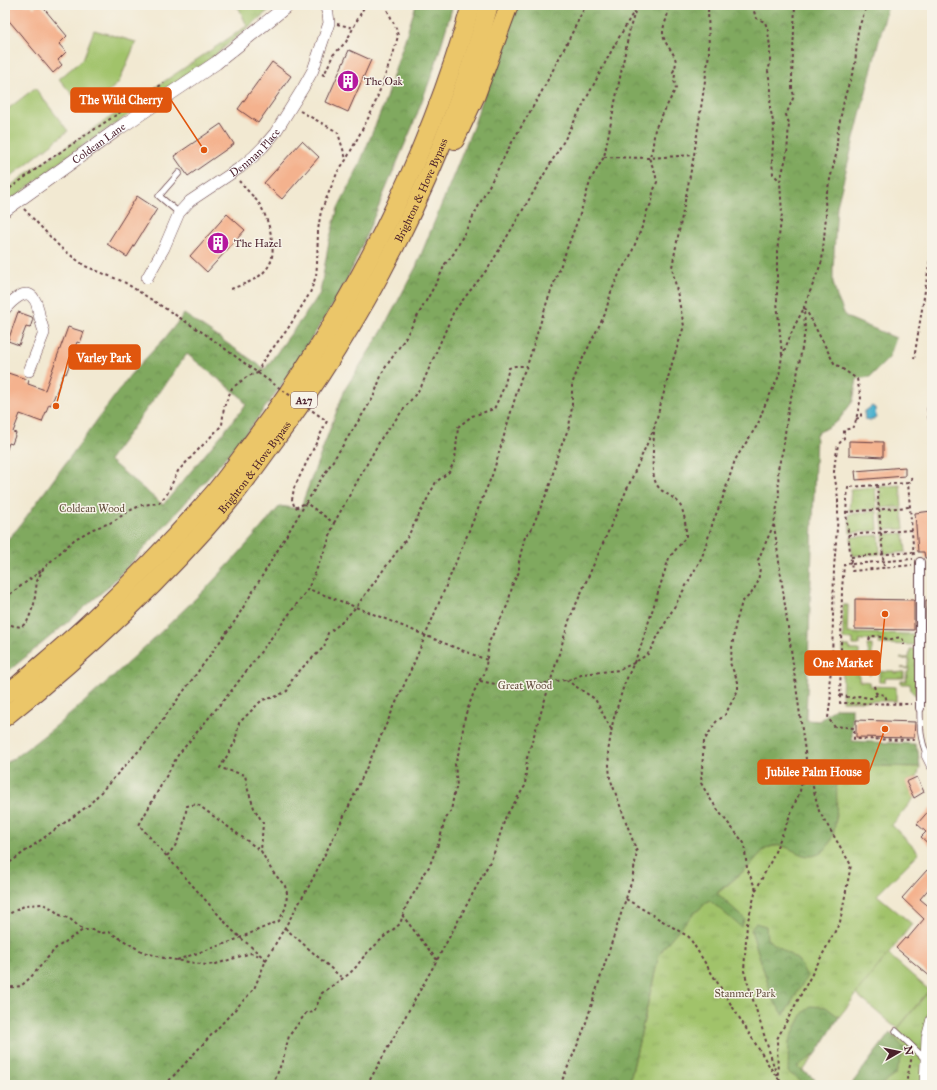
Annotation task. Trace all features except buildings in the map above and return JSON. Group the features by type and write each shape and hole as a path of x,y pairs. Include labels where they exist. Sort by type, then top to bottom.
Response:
{"highway":[{"name":"Brighton & Hove Bypass","path":"5,694 18,685 92,620 161,552 216,491 304,370 369,260 403,190 448,78 470,5"},
{"name":"Brighton & Hove Bypass","path":"5,717 28,699 106,631 173,564 228,503 319,379 360,313 419,198 464,86 489,5"},
{"name":"A27","path":"388,261 427,202 476,95 509,5"}],"street":[{"name":"Coldean Lane","path":"5,210 118,129 216,63 288,5"},
{"path":"325,5 329,23"},
{"name":"Denman Place","path":"148,278 164,248 179,213 190,201 231,173 263,147 275,133 313,70 329,23"},
{"path":"5,309 13,301 23,295 31,296 35,300 44,333 29,371"},
{"path":"917,561 921,650 920,707"},
{"path":"925,1085 927,1038 932,1019"}],"lane":[{"path":"179,173 159,196 179,213"},
{"path":"932,408 930,409 932,424"},
{"path":"920,707 921,737 923,746 930,758"},
{"path":"896,1031 925,1060"}],"path":[{"path":"313,70 324,75 333,55 346,42 365,5"},
{"path":"258,373 262,362 287,330 310,294 316,276 318,230 321,211 338,171 346,160 373,109 394,52 398,36 396,28 385,5"},
{"path":"5,866 89,805 145,744 235,621 306,503 372,398 383,371 404,340 439,278 445,264 454,253 511,144 568,43 586,5"},
{"path":"165,1085 254,989 266,960 309,886 351,802 425,636 493,473 521,378 527,366 547,302 580,214 591,179 604,157 630,28 637,5"},
{"path":"273,1085 292,1030 306,1013 314,1012 322,993 349,974 365,955 400,924 402,915 419,885 423,874 429,867 439,842 445,820 451,811 457,786 455,764 460,748 465,716 479,681 485,673 490,642 508,604 513,583 519,572 519,561 524,540 526,535 531,530 548,490 556,459 570,427 572,384 581,362 605,314 611,292 621,270 629,259 647,211 652,202 656,182 655,172 649,158 652,151 655,129 676,88 674,80 675,75 673,72 676,63 675,55 666,46 663,32 668,11 667,5"},
{"path":"367,1085 437,960 492,856 506,816 525,786 527,758 570,618 654,428 684,326 672,267 694,155 709,54 708,5"},
{"path":"745,5 753,8 756,18 765,22 768,31 770,47 770,64 768,71 770,107 774,126 772,160 773,174 780,181"},
{"path":"479,681 521,688 573,679 583,674 619,670 634,663 648,654 702,557 735,460 758,424 764,407 780,376 782,356 777,302 777,251 782,214 780,181 787,154 789,124 786,115 794,96 792,77 795,5"},
{"path":"782,356 804,307 822,260 826,216 825,200 836,155 838,130 845,96 855,65 858,30 868,5"},
{"path":"266,960 232,930 139,825 178,755 232,690 308,589 327,545 334,522 382,437 421,387 454,311 489,267 565,139 613,48 635,10"},
{"path":"329,23 354,28"},
{"path":"5,192 47,161 168,81"},
{"path":"291,107 306,113 334,130 338,134 346,160"},
{"path":"604,157 649,158 694,155"},
{"path":"230,288 250,282 260,275 269,267 272,253 270,234 263,211 258,202 231,173"},
{"path":"16,201 61,248 85,266 124,282 205,334 258,373 327,420 294,488 292,500 295,508 306,503"},
{"path":"914,359 932,246"},
{"path":"804,307 820,334 834,363 857,379 861,398 855,424 852,428 844,430 844,438 838,445 835,461 834,472 838,498 838,515 834,568 830,685 831,694 828,718 834,726 854,728 854,739 914,740 921,737"},
{"path":"756,890 747,868 744,843 732,830 709,797 702,783 704,741 716,722 725,714 738,690 738,682 730,663 735,626 742,602 751,594 758,582 760,568 758,560 774,524 779,495 778,469 783,448 788,402 796,381 805,330 804,307"},
{"path":"260,851 263,823 254,808 248,790 246,775 220,768 235,742 239,723 262,700 275,697 287,691 292,680 302,668 324,647 328,633 340,624 356,607 407,538 436,482 449,472 456,460 458,427 472,416 494,409 504,387 509,368 515,366 527,366"},
{"path":"5,598 44,569 74,538 110,523 142,505 158,503 166,494 178,471 222,425 224,407 232,388 248,376 258,373"},
{"path":"856,419 860,417 861,413"},
{"path":"560,1085 583,1032 632,880 638,852 610,778 608,752 613,721 624,686 640,649 669,558 686,537 685,520 678,502 660,490 654,477 654,428"},
{"path":"911,477 912,481 908,483 848,487 846,512 852,571 915,565 917,561"},
{"path":"908,483 913,552 917,561"},
{"path":"877,485 884,568"},
{"path":"306,503 334,522"},
{"path":"846,512 910,507"},
{"path":"774,524 806,759 819,811 851,865 840,922 777,1039 778,1079"},
{"path":"848,535 912,530"},
{"path":"850,557 913,552"},
{"path":"917,561 844,564 842,589 840,703 888,704 920,707"},
{"path":"5,624 21,627 27,622 34,604 37,581 44,569"},
{"path":"308,589 487,660"},
{"path":"869,640 871,636 882,636 889,639 897,637 904,641 904,645"},
{"path":"566,680 595,699 612,730"},
{"path":"874,686 875,691 878,694"},
{"path":"840,695 852,698 859,696 872,698 878,694 885,695 888,704"},
{"path":"778,1079 744,971 747,924 756,890 772,859 800,792 806,759"},
{"path":"167,856 175,846 182,832 187,806 197,804 260,851 272,870 285,886 286,893 286,907 278,921 241,938 176,960"},
{"path":"626,899 689,937 778,1079 788,1085"},
{"path":"5,916 26,905 43,904 60,915 70,919 83,930"},
{"path":"402,915 437,960"},
{"path":"285,928 342,978"},
{"path":"5,988 21,986 56,948 83,930 92,930 102,933 109,932 143,952 164,958 206,965 216,964 251,953 259,955 266,960"},
{"path":"904,1085 907,1079 912,1057 916,1050"}],"green space":[{"path":"232,5 275,5 208,61 73,152 5,205 5,190 33,169 247,26 239,8"},
{"name":"Coldean Wood","path":"416,5 453,5 435,66 413,125 354,264 342,290 284,382 247,432 207,479 108,587 5,674 5,542 18,528 130,375 165,338 184,314 265,369 320,293 329,241 338,208 357,170 384,104","holes":["187,354 241,397 246,405 163,505 109,460"]},
{"name":"Great Wood","path":"515,5 888,5 837,206 833,282 837,297 846,317 896,338 889,358 870,377 857,379 853,401 838,421 816,434 806,720 819,721 835,708 852,708 852,741 915,744 918,751 920,767 838,766 836,770 836,822 833,835 828,846 820,854 808,856 799,854 783,846 773,846 765,849 746,869 717,893 745,919 741,927 709,900 676,933 659,955 629,1085 5,1085 5,764 36,742 65,718 161,632 220,574 280,506 300,509 345,389 382,331 416,267 473,127"},
{"path":"94,30 136,42 119,82 87,112 59,79 83,59"},
{"path":"35,88 68,131 5,181 5,111"},
{"path":"900,485 902,507 880,508 879,487"},
{"path":"875,487 877,509 849,511 851,489"},
{"path":"902,509 904,529 883,530 881,511"},
{"path":"877,511 878,530 850,533 849,514"},
{"path":"904,533 906,552 884,554 883,534"},
{"path":"879,535 880,554 852,556 851,537"},
{"path":"843,605 848,605 847,633 917,634 917,645 879,644 879,640 860,640 859,645 853,645 853,639 843,639"},
{"path":"867,645 872,645 872,666 874,668 874,672 869,675 871,667 867,666 867,655 869,655"},
{"path":"843,646 849,646 850,650 859,650 859,656 843,656"},
{"path":"910,649 916,649 916,696 911,691 910,684 901,684 901,681 906,681 907,672 909,669 901,668 909,668 909,659 900,659 909,658"},
{"path":"843,664 858,664 859,669 862,669 859,671 859,681 869,682 870,686 896,687 896,701 842,701"},
{"path":"879,671 894,671 894,673 904,672 904,678 885,678 885,682 879,682"},
{"name":"Stanmer Park","path":"838,766 920,767 917,777 906,782 914,798 892,825 919,853 877,895 912,924 839,1017 816,1054 803,1071 823,1085 629,1085 659,955 677,931 699,909 746,869 765,849 774,846 782,846 790,848 806,856 833,835 836,819 836,770"},
{"path":"755,923 766,926 767,939 798,960 807,976 784,1015 773,1000 751,930"},
{"path":"888,954 929,990 898,1028 891,1024 856,994"},
{"path":"932,987 932,1085 851,1085 893,1040 896,1031"},
{"path":"810,1006 826,1007 839,1017 816,1054 797,1067 823,1085 806,1085 788,1072 789,1041 803,1013"},
{"path":"890,1033 905,1049 895,1075 880,1085 853,1085 853,1082"}],"water":[{"path":"872,406 875,408 876,418 870,421 865,420 864,412"}],"place":[{"name":"The Oak","path":"348,81"},
{"name":"The Wild Cherry","path":"204,150"},
{"name":"The Hazel","path":"218,243"},
{"name":"Varley Park","path":"56,406"},
{"name":"One Market","path":"885,614"},
{"name":"Jubilee Palm House","path":"885,729"}]}
